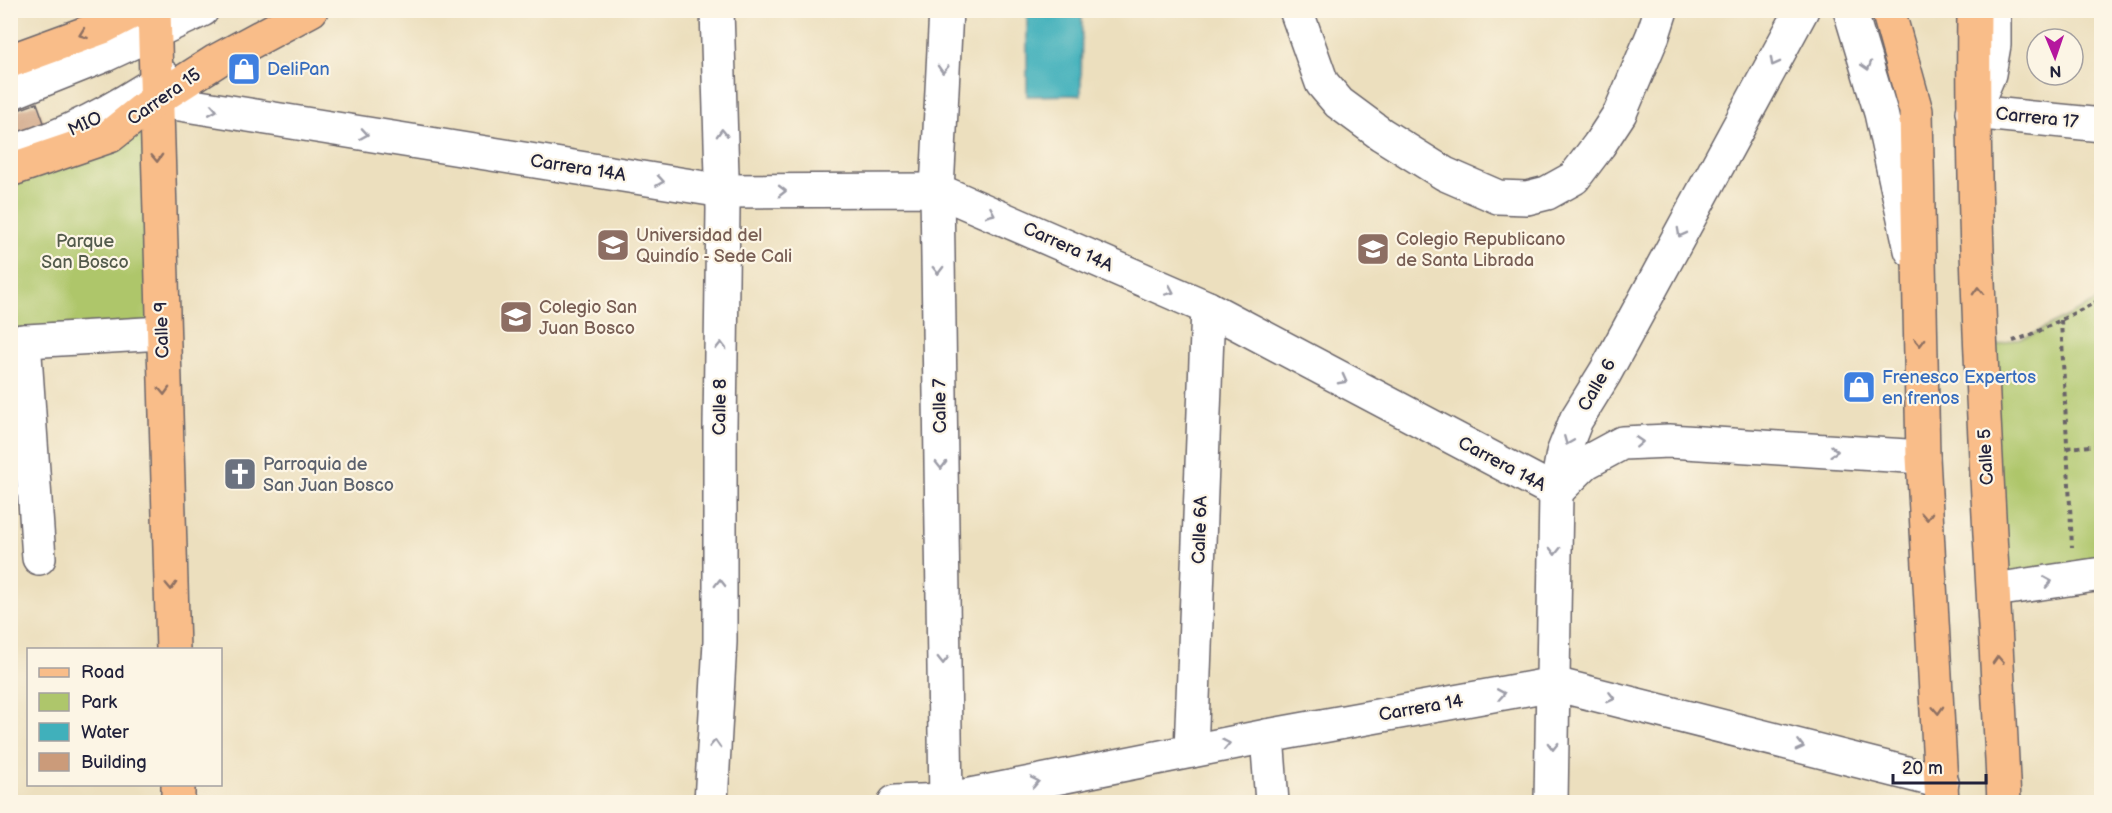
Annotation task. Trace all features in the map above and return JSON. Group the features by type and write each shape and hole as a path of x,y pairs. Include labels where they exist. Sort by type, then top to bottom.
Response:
{"main road":[{"name":"Carrera 15","path":"10,170 110,136 156,91 311,10"},
{"path":"1888,10 1916,111"},
{"path":"1902,10 1916,111 1923,457 1942,792"},
{"path":"1962,10 1973,111"},
{"name":"Calle 5","path":"1974,10 1973,111 1980,350 2004,802"},
{"path":"10,61 103,27 148,18"},
{"name":"Calle 9","path":"148,18 156,91 173,648"},
{"path":"177,786 178,802"}],"street":[{"path":"10,93 105,55 148,18 202,10"},
{"name":"MIO","path":"10,153 50,140 156,91 213,45 277,10"},
{"name":"Calle 8","path":"711,802 720,642 723,191 717,10"},
{"name":"Calle 7","path":"945,801 937,190 946,10"},
{"path":"1296,10 1322,83 1340,103 1381,134 1445,174 1498,197 1527,198 1547,193 1574,178 1599,145 1620,113 1653,35 1661,10"},
{"name":"Calle 6","path":"1551,802 1556,492 1563,453 1576,420 1605,373 1802,10"},
{"path":"1850,10 1881,113 1919,283"},
{"name":"Calle 5","path":"1973,111 1989,74 1994,45 1994,10"},
{"name":"Carrera 14A","path":"156,91 723,191 937,190 1208,308 1556,492 1585,463 1622,443 1669,441 1923,457"},
{"name":"Carrera 17","path":"1973,111 2102,125"},
{"name":"Calle 6A","path":"1191,751 1208,308"},
{"path":"39,558 17,341 162,333"},
{"path":"1994,590 2087,576"},
{"name":"Carrera 14","path":"895,802 945,801 1267,736 1554,684 1942,792"},
{"path":"1267,736 1272,802"}],"path":[{"path":"1980,350 2031,335 2102,299"},
{"path":"2061,320 2067,448 2087,576"},
{"path":"2067,448 2102,445"}],"green space":[{"name":"Parque San Bosco","path":"155,100 162,333 11,342 10,170"},
{"path":"2101,299 2101,574 1994,590 1980,350 2031,335"}],"water":[{"path":"1027,11 1082,11 1081,95 1027,96"}],"building":[{"path":"37,103 47,131 10,144 10,113"}],"place":[{"name":"DeliPan","path":"244,69"},
{"name":"Universidad del Quindío - Sede Cali","path":"613,245"},
{"name":"Colegio Republicano de Santa Librada","path":"1373,249"},
{"name":"Colegio San Juan Bosco","path":"516,317"},
{"name":"Frenesco Expertos en frenos","path":"1859,387"},
{"name":"Parroquia de San Juan Bosco","path":"240,474"}]}
